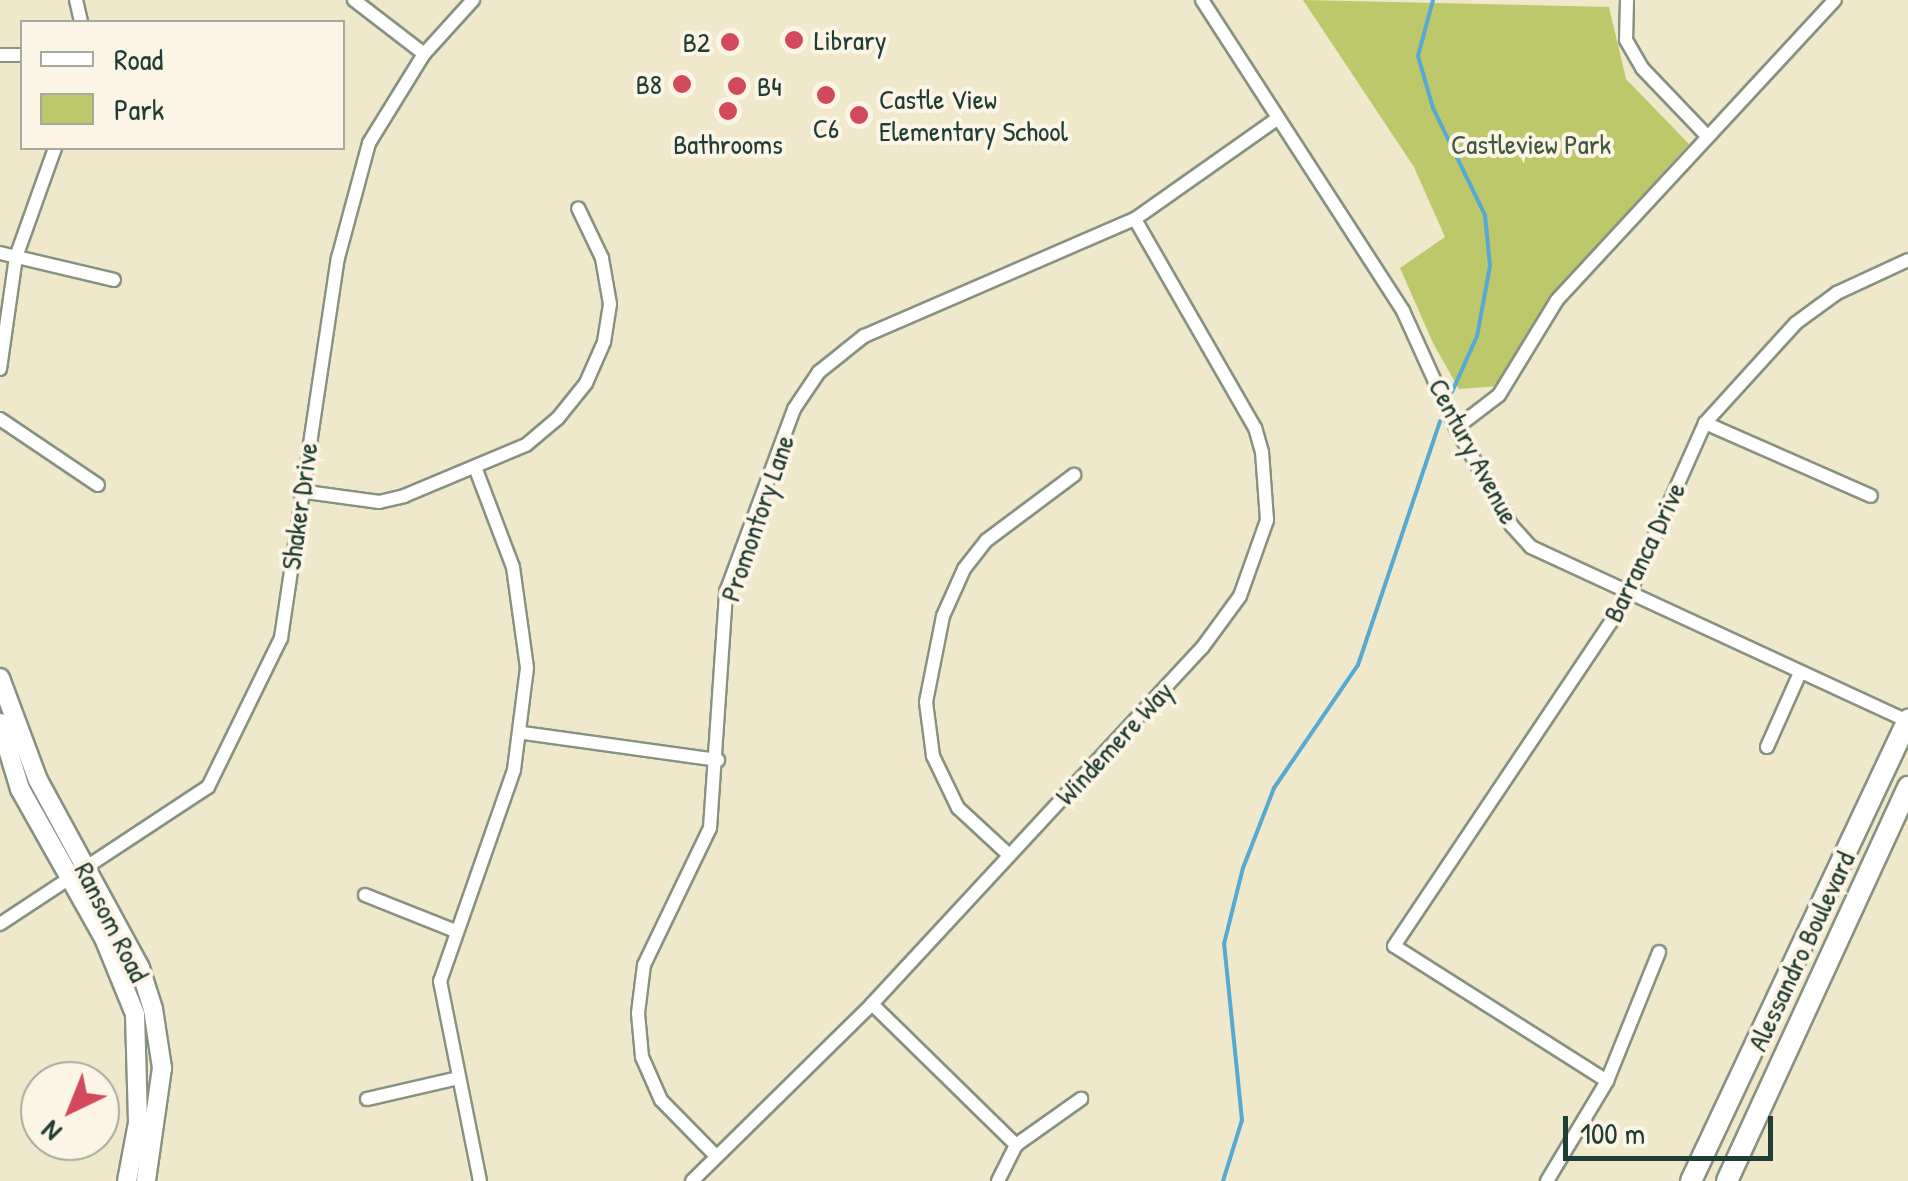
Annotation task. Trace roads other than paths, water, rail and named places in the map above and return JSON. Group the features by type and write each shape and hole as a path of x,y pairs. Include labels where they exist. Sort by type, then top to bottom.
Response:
{"main road":[{"name":"Alessandro Boulevard","path":"1691,1181 1908,720"},
{"name":"Alessandro Boulevard","path":"1730,1180 1908,786"}],"street":[{"path":"354,0 424,54"},
{"name":"Shaker Drive","path":"0,924 208,787 281,638 338,258 369,143 424,54 473,0"},
{"name":"Century Avenue","path":"1202,0 1404,310 1456,428 1500,508 1531,546 1628,596 1908,720"},
{"path":"1627,0 1626,40 1642,68 1707,136"},
{"path":"1456,428 1510,382 1557,300 1835,0"},
{"name":"Promontory Lane","path":"716,1156 661,1100 642,1057 638,1013 644,965 710,828 718,760 726,592 794,410 819,372 864,336 1136,219 1276,119"},
{"path":"0,368 16,256 53,150"},
{"path":"300,492 379,502 526,445 558,418 586,382 604,342 610,304 602,258 578,208"},
{"name":"Windemere Way","path":"692,1181 872,1004 1202,648 1240,596 1267,520 1267,478 1255,428 1136,219"},
{"path":"0,252 114,280"},
{"name":"Barranca Drive","path":"1607,1080 1394,946 1628,596 1705,423 1796,323 1837,293 1908,260"},
{"path":"0,420 98,484"},
{"path":"1705,423 1871,496"},
{"path":"475,467 513,567 523,614 523,732 453,930 440,980 480,1181"},
{"path":"1010,856 958,808 933,756 926,702 943,616 964,570 987,540 1074,475"},
{"path":"1767,747 1800,673"},
{"name":"Ransom Road","path":"0,678 135,1014 138,1123 127,1181"},
{"name":"Ransom Road","path":"0,724 20,788 140,968 153,1009 162,1068 146,1181"},
{"path":"523,732 718,760"},
{"path":"365,895 453,930"},
{"path":"1547,1181 1607,1080 1660,952"},
{"path":"872,1004 1016,1145"},
{"path":"366,1099 459,1078"},
{"path":"998,1181 1016,1145 1081,1098"}],"waterway":[{"path":"1433,0 1418,56 1433,108 1485,215 1490,266 1477,336 1452,392"},
{"path":"1223,1181 1242,1120 1224,944 1243,868 1274,788 1358,665 1440,421"}],"place":[{"name":"Library","path":"794,40"},
{"name":"B2","path":"730,42"},
{"name":"B8","path":"682,84"},
{"name":"B4","path":"737,86"},
{"name":"C6","path":"826,95"},
{"name":"Bathrooms","path":"728,111"},
{"name":"Castle View Elementary School","path":"859,115"}],"park label":[{"name":"Castleview Park","path":"1531,144"}]}
